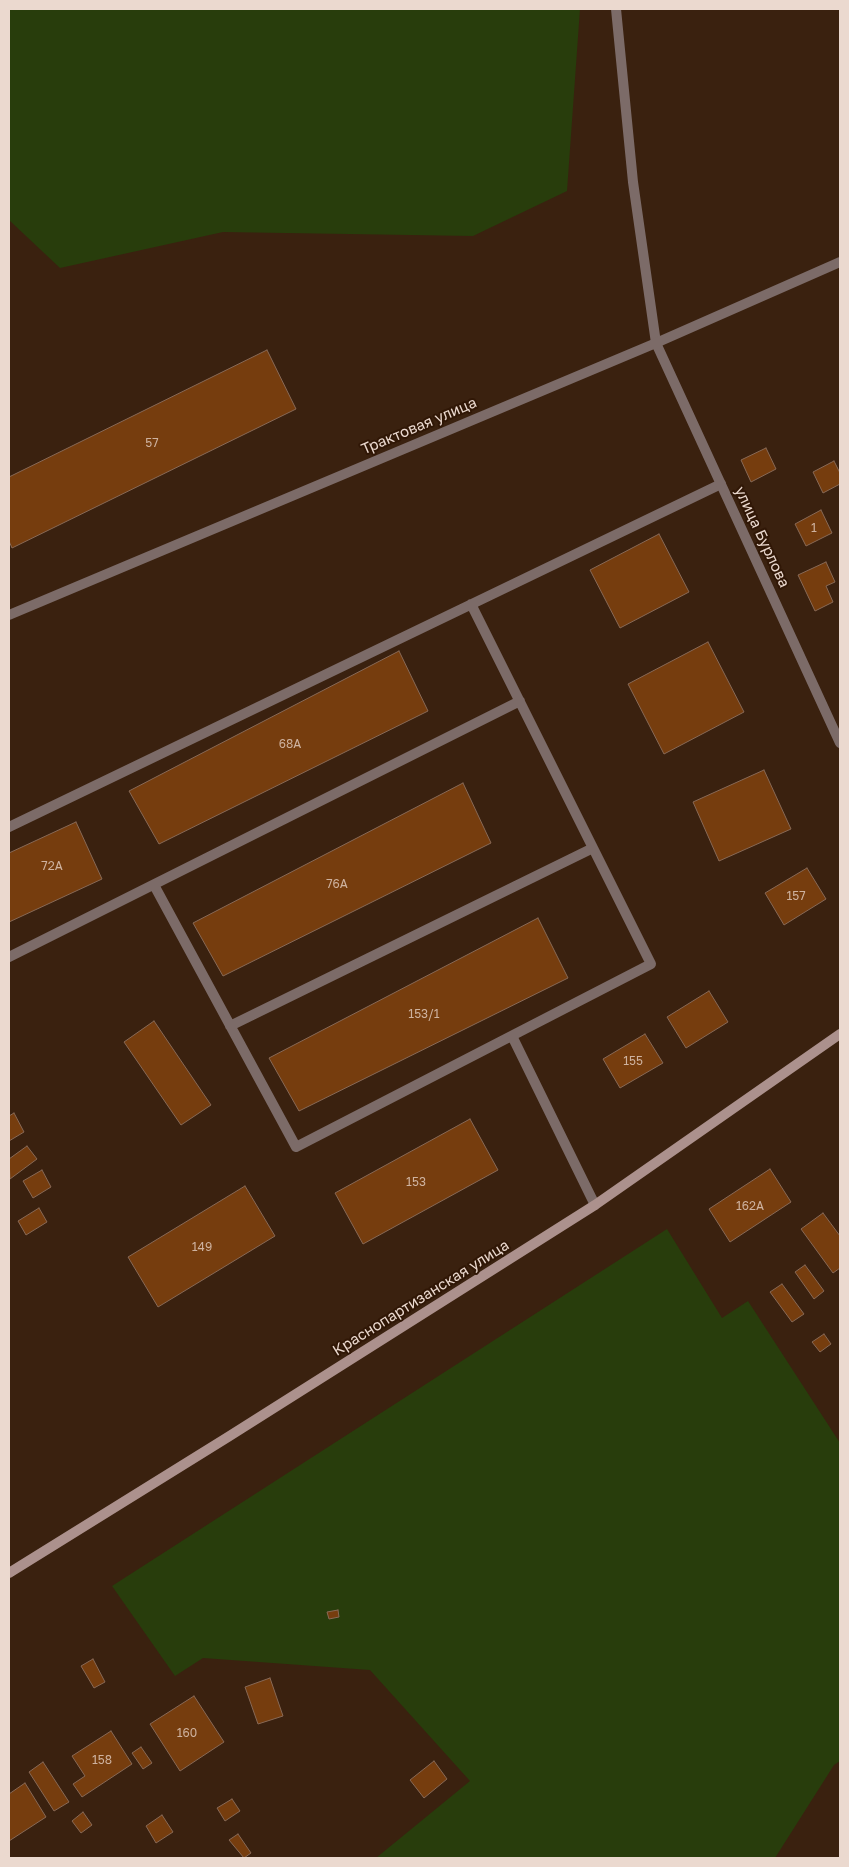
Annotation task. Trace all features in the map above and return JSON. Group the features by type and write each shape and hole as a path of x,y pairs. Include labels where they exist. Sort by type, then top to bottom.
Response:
{"street":[{"name":"улица Бурлова","path":"616,9 633,182 656,343 840,743"},
{"name":"Трактовая улица","path":"9,615 656,343 840,262"},
{"path":"9,828 721,484"},
{"path":"154,885 296,1147 651,964 472,604"},
{"path":"9,957 520,701"},
{"path":"230,1026 593,848"},
{"name":"Краснопартизанская улица","path":"9,1573 228,1438 595,1205 840,1034"},
{"path":"512,1036 595,1205"}],"green space":[{"path":"580,9 567,191 473,236 223,232 60,268 9,220 9,10"},
{"path":"667,1229 722,1318 748,1301 840,1443 840,1761 834,1765 775,1858 376,1858 470,1781 370,1670 203,1658 175,1676 112,1586"}],"building":[{"path":"267,350 296,409 12,548 9,541 9,477"},
{"path":"766,448 776,469 751,482 741,460"},
{"path":"834,461 840,473 840,484 823,493 813,472"},
{"path":"821,510 832,533 806,546 795,524"},
{"path":"659,534 689,592 620,628 590,570"},
{"path":"826,562 835,582 826,586 833,602 815,611 798,575"},
{"path":"708,642 744,712 664,754 628,684"},
{"path":"399,651 428,711 159,844 129,791"},
{"path":"764,770 791,829 719,861 693,802"},
{"path":"463,783 491,843 223,976 193,923"},
{"path":"76,822 102,879 9,922 9,853"},
{"path":"807,868 826,899 784,925 765,893"},
{"path":"538,918 568,978 299,1111 269,1058"},
{"path":"709,991 728,1022 686,1048 667,1017"},
{"path":"154,1021 211,1105 181,1125 124,1042"},
{"path":"645,1034 663,1063 620,1088 603,1059"},
{"path":"14,1113 24,1132 9,1141 9,1116"},
{"path":"470,1119 498,1170 363,1244 335,1193"},
{"path":"27,1146 37,1159 10,1179 9,1159"},
{"path":"770,1169 791,1202 730,1242 709,1209"},
{"path":"42,1170 51,1187 33,1198 23,1181"},
{"path":"245,1186 275,1236 158,1307 128,1257"},
{"path":"39,1208 47,1222 26,1235 18,1221"},
{"path":"823,1213 840,1236 840,1268 833,1273 801,1229"},
{"path":"805,1265 824,1291 814,1299 795,1272"},
{"path":"782,1284 804,1314 792,1322 770,1292"},
{"path":"824,1334 831,1344 820,1352 812,1342"},
{"path":"338,1610 339,1617 329,1619 327,1612"},
{"path":"93,1659 105,1682 94,1688 81,1666"},
{"path":"270,1678 283,1716 258,1724 245,1687"},
{"path":"194,1696 224,1742 180,1771 150,1724"},
{"path":"111,1731 132,1764 82,1797 73,1784 85,1776 72,1756"},
{"path":"141,1747 152,1763 143,1769 132,1753"},
{"path":"434,1761 447,1779 424,1798 410,1780"},
{"path":"43,1762 69,1802 54,1811 29,1772"},
{"path":"25,1783 46,1817 9,1841 9,1794"},
{"path":"232,1799 240,1811 225,1821 217,1808"},
{"path":"83,1812 92,1825 81,1833 72,1821"},
{"path":"162,1815 173,1832 156,1843 146,1826"},
{"path":"238,1834 251,1853 244,1858 229,1840"}]}
